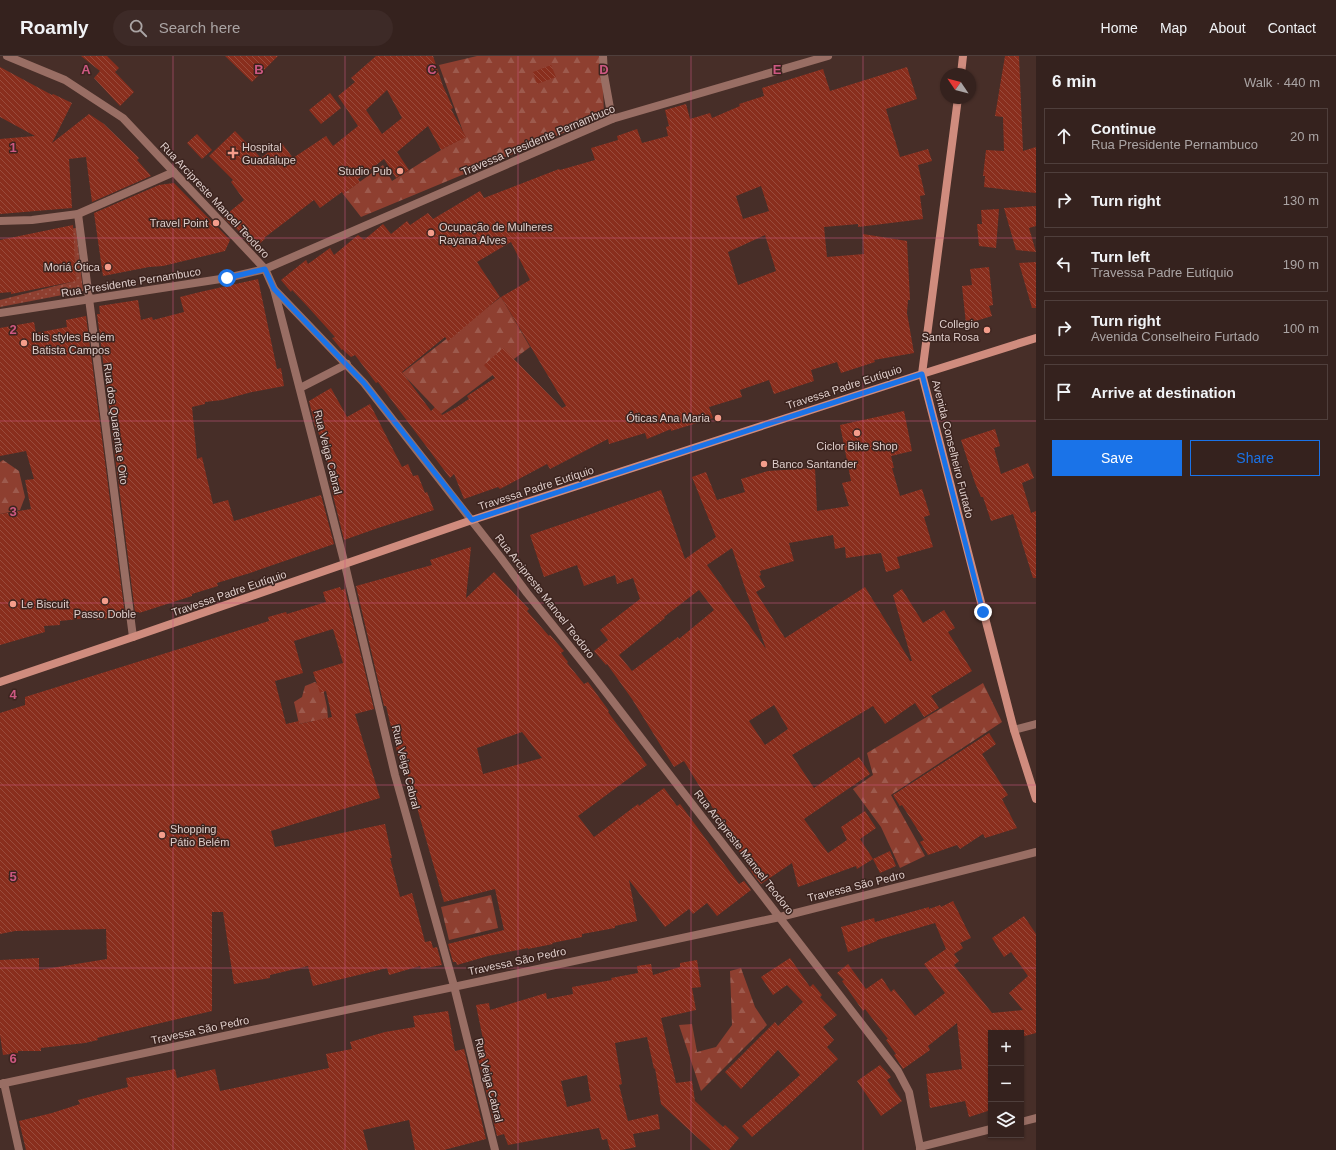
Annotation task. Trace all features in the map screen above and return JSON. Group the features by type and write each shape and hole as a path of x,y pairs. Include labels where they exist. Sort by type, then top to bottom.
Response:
{"main road":[{"path":"962,68 963,56"},
{"name":"Avenida Conselheiro Furtado","path":"957,104 922,374 1014,730 1036,799"},
{"name":"Travessa Padre Eutíquio","path":"0,682 345,565 472,520 1036,338"}],"street":[{"name":"Rua Arcipreste Manoel Teodoro","path":"7,56 65,80 123,118 265,269 274,289 364,383 472,520 898,1071 909,1092 920,1148"},
{"path":"603,56 604,76 612,120"},
{"name":"Travessa Presidente Pernambuco","path":"265,269 612,120 828,56"},
{"path":"0,221 32,220 78,214 174,172"},
{"name":"Rua dos Quarenta e Oito","path":"78,214 134,637"},
{"name":"Rua Presidente Pernambuco","path":"0,313 227,278 265,269"},
{"name":"Rua Veiga Cabral","path":"274,289 345,565 395,775 454,986 495,1150"},
{"path":"300,388 347,364"},
{"path":"1014,730 1036,724"},
{"name":"Travessa São Pedro","path":"2,1084 780,917 1036,852"},
{"path":"2,1084 19,1150"},
{"path":"1024,1121 1036,1118"},
{"path":"920,1148 988,1130"}],"green space":[{"path":"477,56 602,56 604,116 361,217 343,194 383,165 392,181 441,150 465,137 439,65"},
{"path":"76,228 83,291 0,307 0,300 71,282 61,230"},
{"path":"501,297 530,347 441,414 402,373"},
{"path":"3,460 19,471 25,497 20,510 0,514 0,462"},
{"path":"315,682 323,689 327,707 329,730 315,728 313,721 299,724 294,702 302,697 305,686"},
{"path":"983,683 1002,722 891,795 925,856 900,868 881,827 853,789 873,775 867,753"},
{"path":"491,895 498,928 449,940 441,907"},
{"path":"741,968 755,1007 767,1025 701,1091 679,1025 692,1024 697,1052 716,1047 732,1025 730,971"}],"building":[{"path":"81,56 107,56 119,68 115,72 134,92 120,106 94,78 100,71"},
{"path":"225,56 278,56 252,82"},
{"path":"376,56 433,56 443,86 453,108 451,109 466,137 441,150 428,126 397,152 409,170 396,178 384,159 358,179 360,182 343,194 342,192 320,208 314,200 264,238 265,239 254,248 251,243 251,247 236,228 235,229 223,217 244,200 231,182 233,180 209,156 235,131 261,158 281,142 293,158 326,136 333,146 358,126 338,96 355,82 351,78","holes":["387,90 402,118 382,134 366,110"]},
{"path":"1005,56 1019,56 1023,151 1036,147 1036,193 984,187 985,176 983,176 986,150 1004,151 1003,117 995,116"},
{"path":"551,65 556,77 537,84 533,72"},
{"path":"0,67 52,95 53,94 72,103 52,143 89,114 104,124 139,158 137,160 151,176 92,202 86,157 69,159 72,208 0,214 0,139 35,136 0,117"},
{"path":"907,67 917,99 886,109 900,157 928,149 932,161 918,165 925,195 920,196 923,219 858,227 858,224 824,227 827,257 864,254 863,234 907,241 910,300 908,300 907,313 914,353 874,360 875,362 841,373 837,362 811,370 814,381 774,394 769,380 740,390 742,397 709,407 713,418 671,431 671,429 647,439 645,433 609,444 608,439 550,469 547,464 500,489 498,487 464,499 454,474 450,478 378,382 376,383 355,355 351,357 342,350 332,338 335,337 281,280 306,260 308,264 330,248 334,255 358,235 364,240 383,224 391,234 407,221 410,225 428,213 433,219 480,191 484,198 559,169 560,170 595,160 591,148 618,140 617,136 637,129 642,143 668,136 666,127 669,126 665,110 686,104 690,119 710,113 712,118 740,106 739,104 764,96 762,88 823,69 830,91","holes":["761,186 769,211 743,219 736,196","765,235 776,271 738,285 728,252","511,242 530,280 501,297 566,406 562,408 503,348 484,365 495,378 467,396 469,399 442,415 435,407 431,411 402,372 445,337 448,341 500,297 477,262"]},
{"path":"330,93 341,108 321,124 309,110"},
{"path":"197,134 212,150 202,159 187,143"},
{"path":"174,183 230,240 225,251 163,266 149,267 103,276 94,213 159,185"},
{"path":"1036,206 1036,226 1029,228 1036,252 1016,250 1004,208"},
{"path":"999,209 996,248 979,246 977,224 982,224 981,210"},
{"path":"73,225 76,281 11,294 11,292 0,293 0,240"},
{"path":"1036,262 1036,308 1032,308 1019,263"},
{"path":"989,267 993,305 989,306 992,316 966,324 962,286 972,285 970,269"},
{"path":"258,279 277,369 281,368 284,386 222,400 205,402 205,404 192,407 197,459 202,457 213,504 228,500 234,521 321,495 334,544 217,583 218,586 192,594 192,596 139,613 135,612 97,314 100,314 99,306 138,300 141,320 152,317 153,320 184,312 180,297"},
{"path":"86,316 125,615 97,620 96,617 60,621 60,625 44,626 45,632 0,645 0,514 31,509 25,480 34,479 26,451 0,456 0,328 34,322 36,333 67,327 66,320"},
{"path":"331,388 347,417 370,404 402,467 408,464 413,476 418,475 434,510 344,540 329,479 334,478 321,446 324,444 315,426 309,401"},
{"path":"904,411 912,451 891,456 894,468 892,468 900,496 922,489 930,515 924,517 933,547 897,557 900,568 886,572 881,553 846,558 845,547 835,549 833,535 789,543 794,561 760,571 761,575 759,576 765,587 756,592 785,638 865,587 910,661 912,661 893,595 902,589 923,623 944,610 955,628 948,632 972,671 931,696 939,708 924,717 915,703 885,724 873,706 792,755 814,788 859,757 870,774 804,819 828,853 847,840 841,827 865,811 876,828 860,839 873,859 857,869 856,866 798,887 792,863 761,884 753,874 684,761 674,767 632,699 607,664 606,665 594,651 608,640 600,630 640,599 633,578 617,584 615,575 584,586 577,565 544,577 530,535 661,490 685,559 716,537 692,477 706,472 717,500 745,492 741,479 768,471 815,468 817,511 849,506 842,483 851,481 840,425","holes":["732,548 743,582 766,649 707,565","699,590 714,610 679,639 678,637 632,671 619,655 665,618 664,617","774,705 788,729 765,745 749,721"]},
{"path":"995,429 1000,446 994,448 1001,474 1028,463 1034,478 1022,483 1031,513 1036,511 1036,578 1033,578 1013,514 991,521 983,497 981,497 975,483 961,440"},
{"path":"471,547 466,598 494,572 529,609 527,611 564,651 561,653 568,662 567,663 584,684 588,682 647,765 578,816 594,837 638,804 639,806 664,788 677,806 680,804 739,884 744,881 751,890 717,916 707,903 693,914 689,909 665,927 629,880 637,921 615,926 615,928 582,934 582,937 552,943 553,944 488,956 457,965 456,962 453,962 448,944 504,930 495,889 444,902 402,755 398,756 386,706 384,706 356,586 432,565 430,560","holes":["522,732 542,758 483,774 477,748"]},
{"name":"Shopping Pátio Belém","path":"340,587 341,590 345,589 374,709 355,714 380,798 271,831 275,847 385,824 392,858 390,858 400,897 412,893 425,942 431,941 433,948 437,947 442,965 421,969 420,966 389,975 387,968 313,986 308,966 270,975 270,978 234,984 223,912 212,912 212,1011 97,1038 98,1040 85,1043 41,1048 41,1051 18,1051 18,1053 3,1055 0,1035 0,960 39,958 39,970 107,959 106,929 15,931 0,934 0,713 25,705 25,697 269,621 268,617 286,612 287,614 326,602 323,592","holes":["333,629 343,663 313,672 320,693 326,691 332,717 299,724 299,721 286,724 275,681 303,673 294,641"]},
{"path":"989,733 996,744 982,754 1008,795 1002,799 1017,828 985,838 983,834 960,849 957,845 928,855 920,842 924,840 902,805 900,806 893,795"},
{"path":"890,851 896,866 880,873 873,859"},
{"path":"953,901 971,938 960,943 963,948 954,954 959,961 954,965 992,1013 1023,1010 1009,993 1028,976 1011,952 1004,957 992,938 1024,916 1036,934 1036,1033 1024,1036 1024,1030 988,1030 988,1111 969,1117 965,1101 930,1108 926,1074 962,1069 957,1023 928,1046 930,1050 903,1069 894,1055 896,1054 886,1040 888,1039 865,1009 863,1011 842,981 844,980 837,973 848,964 866,989 882,978 891,992 894,989 915,1016 945,993 924,964 946,949 935,923 877,940 848,952 841,927 874,918 875,922 929,907 929,909 940,905 941,907"},
{"path":"790,958 810,987 813,984 822,995 820,997 837,1015 823,1027 834,1040 827,1047 838,1059 752,1137 742,1126 800,1075 778,1050 741,1089 725,1072 775,1022 778,1026 803,1002 787,985 773,995 761,977"},
{"path":"697,960 701,987 692,988 696,1010 661,1018 676,1083 692,1081 695,1101 723,1127 725,1125 739,1138 729,1150 711,1150 661,1104 655,1068 654,1069 647,1037 615,1043 622,1084 619,1085 628,1121 658,1114 660,1129 633,1134 636,1147 622,1150 610,1150 607,1139 602,1140 599,1128 508,1145 504,1134 497,1136 475,1046 484,1044 476,1005 489,1003 490,1010 546,993 547,999 573,994 572,987 612,980 611,978 638,973 637,966 651,964 653,975 680,967 680,963","holes":["587,1075 591,1101 567,1107 561,1081"]},
{"path":"448,1011 455,1051 464,1049 486,1139 444,1150 415,1150 409,1120 363,1130 368,1150 26,1150 19,1121 80,1104 78,1100 128,1087 126,1078 175,1069 177,1078 215,1069 220,1091 329,1068 326,1054 352,1049 350,1042 385,1032 415,1027 413,1016"},
{"path":"880,1065 891,1077 887,1080 902,1101 881,1116 857,1081"}],"place":[{"name":"Hospital Guadalupe","path":"233,153"},
{"name":"Studio Pub","path":"400,171"},
{"name":"Travel Point","path":"216,223"},
{"name":"Ocupação de Mulheres Rayana Alves","path":"431,233"},
{"name":"Moriá Ótica","path":"108,267"},
{"name":"Collegio Santa Rosa","path":"987,330"},
{"name":"Ibis styles Belém Batista Campos","path":"24,343"},
{"name":"Óticas Ana Maria","path":"718,418"},
{"name":"Ciclor Bike Shop","path":"857,433"},
{"name":"Banco Santander","path":"764,464"},
{"name":"Passo Doble","path":"105,601"},
{"name":"Le Biscuit","path":"13,604"},
{"name":"Shopping Pátio Belém","path":"162,835"}],"route":[{"path":"227,278 265,269 274,289 364,383 472,520 922,374 983,612"}]}
